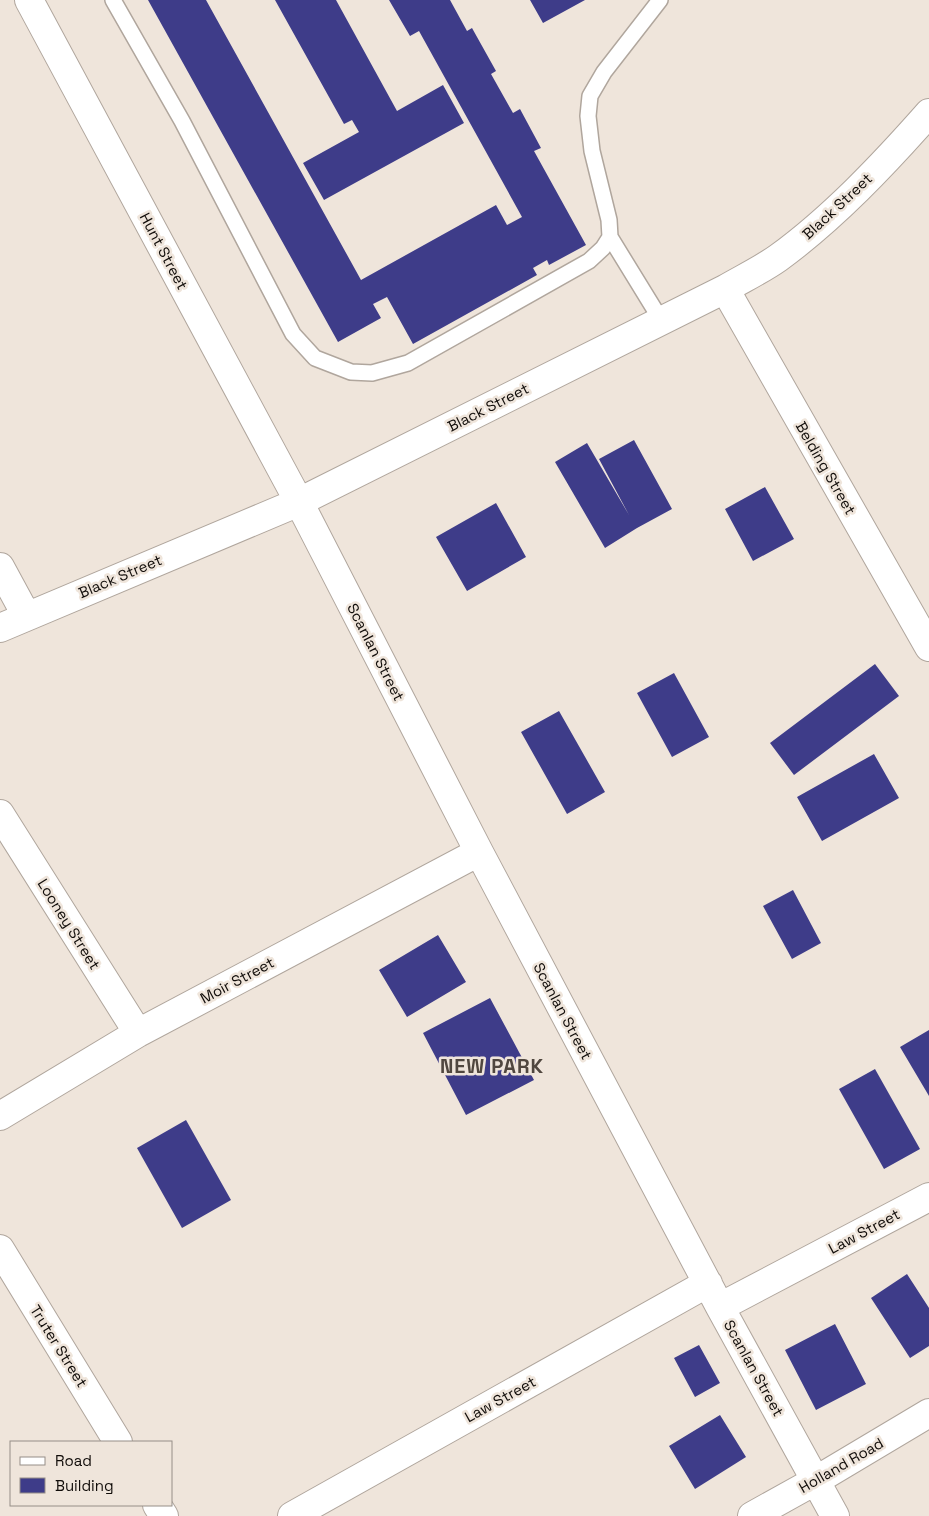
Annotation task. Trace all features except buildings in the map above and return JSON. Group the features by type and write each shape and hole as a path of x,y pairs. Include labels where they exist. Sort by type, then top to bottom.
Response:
{"street":[{"name":"Hunt Street","path":"29,0 299,502"},
{"name":"Black Street","path":"0,628 26,615 299,502 724,289 776,259 813,230 857,188 929,113"},
{"name":"Belding Street","path":"724,289 929,647"},
{"name":"Scanlan Street","path":"299,502 479,852 720,1307 835,1516"},
{"path":"0,567 26,615"},
{"name":"Looney Street","path":"0,814 138,1034"},
{"name":"Moir Street","path":"0,1116 138,1034 479,852"},
{"name":"Law Street","path":"720,1307 929,1197"},
{"name":"Truter Street","path":"0,1249 117,1441"},
{"name":"Law Street","path":"292,1516 708,1283"},
{"name":"Holland Road","path":"752,1516 929,1413"}],"lane":[{"path":"112,0 182,121 293,334 315,358 351,372 372,373 408,363 589,261 603,248 610,237"},
{"path":"660,0 604,72 590,96 588,116 592,152 610,220 610,237 661,320"}],"district":[{"name":"NEW PARK","path":"492,1066"}]}
